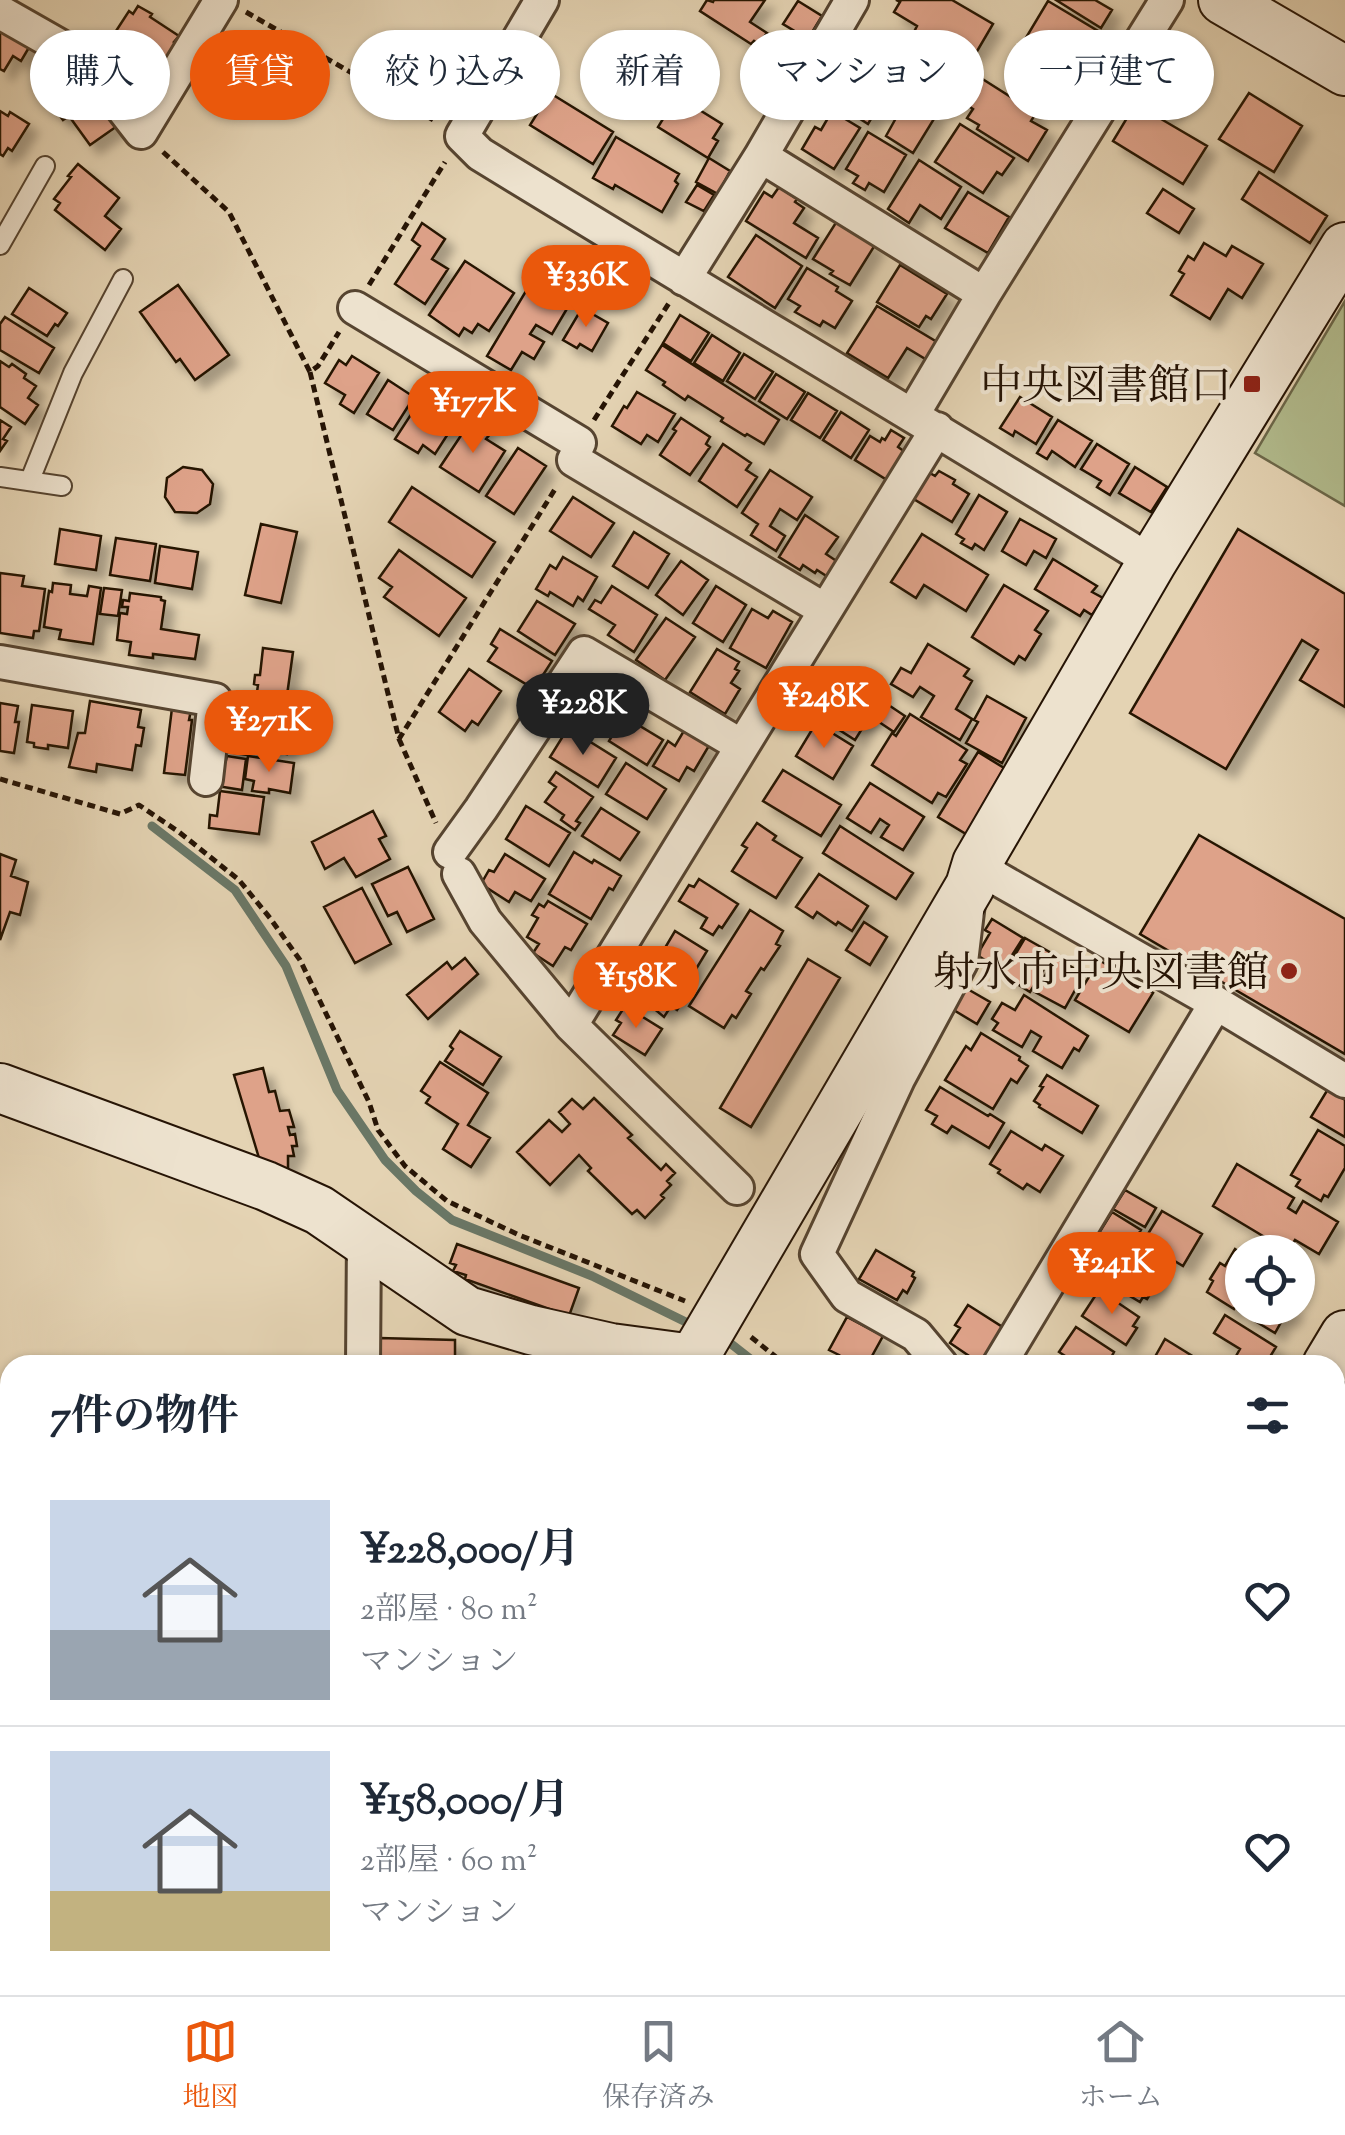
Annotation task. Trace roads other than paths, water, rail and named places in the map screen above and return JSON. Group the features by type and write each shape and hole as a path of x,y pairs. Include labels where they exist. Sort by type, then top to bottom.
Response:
{"street":[{"path":"542,0 462,136 480,154 1152,562"},
{"path":"684,279 852,0"},
{"path":"571,1024 825,610 925,422 984,294 1167,0"},
{"path":"1223,0 1345,70"},
{"path":"0,12 86,61 141,132 232,5"},
{"path":"761,156 984,294"},
{"path":"0,1088 266,1186 319,1210 467,1310 531,1330 611,1348 704,1341 1152,562 1345,247"},
{"path":"355,308 825,610"},
{"path":"736,1188 571,1024 485,922 454,863 481,809 584,653 742,746"},
{"path":"0,662 215,700 206,779"},
{"path":"974,874 998,878 1345,1081"},
{"path":"933,1355 916,1335 846,1296 817,1254 898,1079 961,962 974,874"},
{"path":"1005,1355 1216,1003"},
{"path":"363,1355 364,1238"}],"lane":[{"path":"0,245 44,166"},
{"path":"30,480 72,373 123,279"},
{"path":"0,477 62,486"}],"waterway":[{"path":"152,826 235,890 286,966 337,1090 385,1160 416,1191 452,1220 592,1276 696,1327"},
{"path":"719,1338 745,1355"}],"place":[{"name":"中央図書館口","path":"1252,384"},
{"name":"射水市中央図書館","path":"1289,971"}]}
